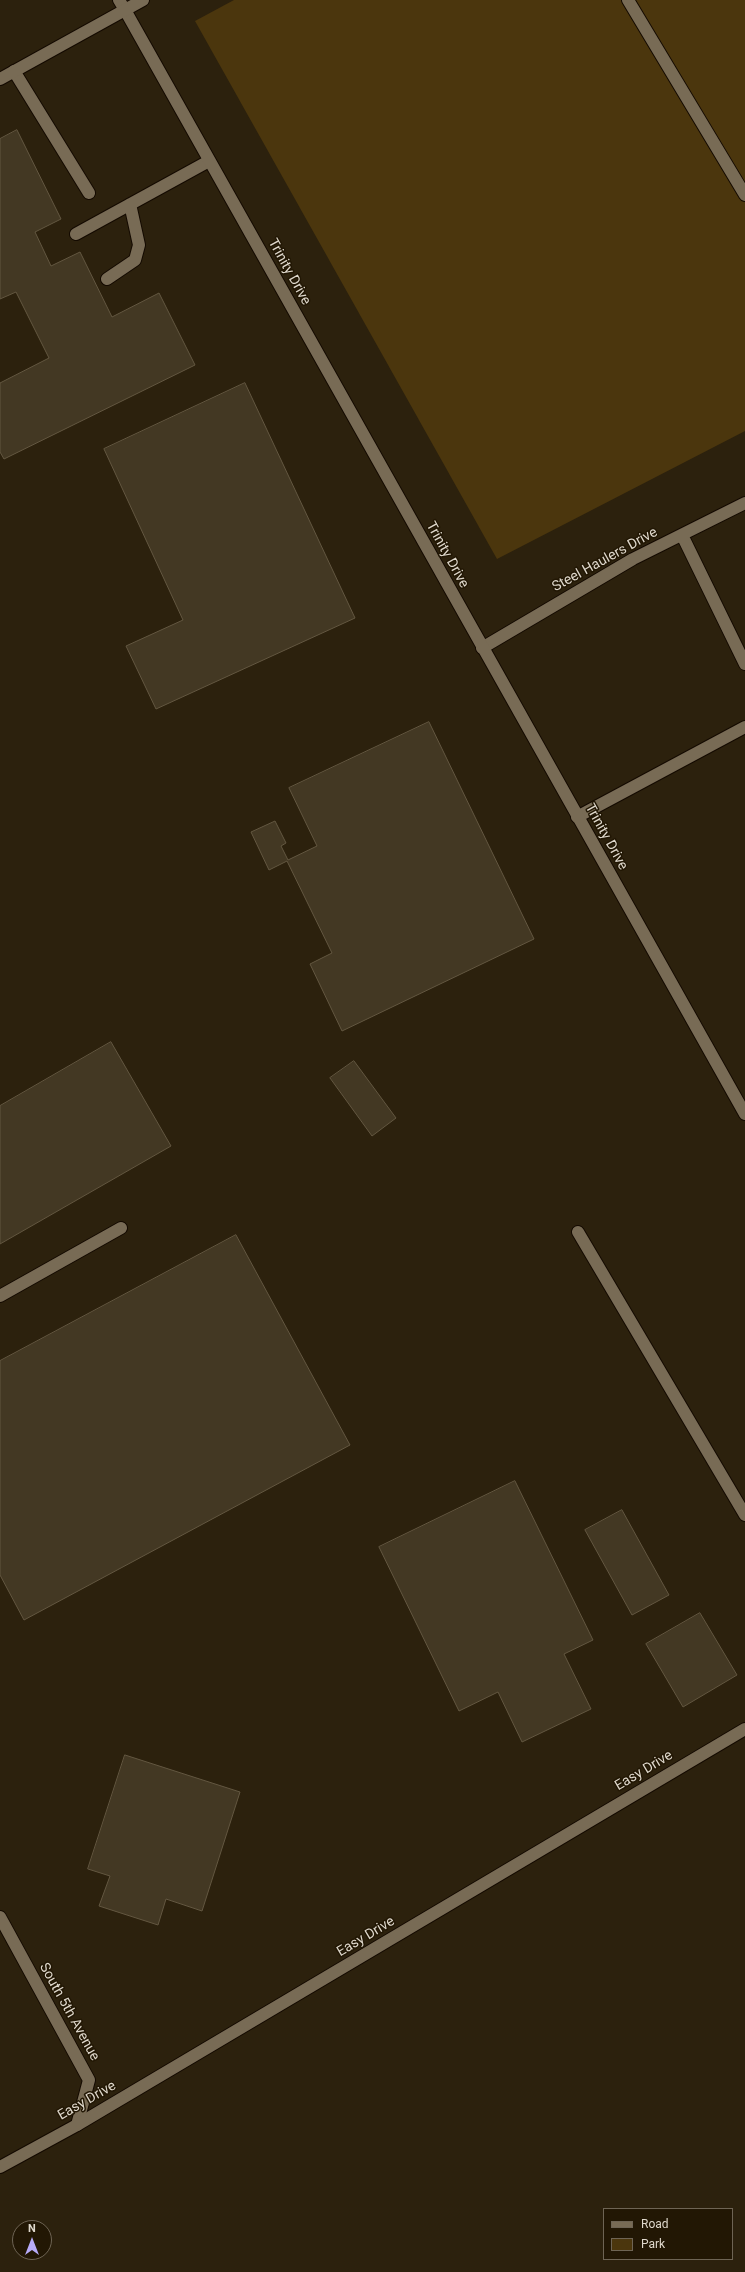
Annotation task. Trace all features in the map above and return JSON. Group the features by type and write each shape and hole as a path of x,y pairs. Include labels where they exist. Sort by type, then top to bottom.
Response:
{"street":[{"path":"0,79 122,5 143,0"},
{"path":"628,0 745,195"},
{"name":"Trinity Drive","path":"122,5 745,1114"},
{"path":"14,71 89,193"},
{"path":"76,234 209,161"},
{"path":"107,279 135,260 139,245 130,204"},
{"name":"Steel Haulers Drive","path":"482,648 633,559 745,503"},
{"path":"682,535 745,664"},
{"path":"577,816 745,727"},
{"path":"0,1296 121,1228"},
{"path":"578,1232 745,1515"},
{"name":"Easy Drive","path":"0,2167 77,2125 745,1729"},
{"name":"South 5th Avenue","path":"0,1917 89,2080 77,2125"}],"green space":[{"path":"234,0 745,0 745,431 497,559 195,21"}],"building":[{"path":"17,130 61,219 35,232 51,266 80,252 112,317 159,293 195,365 4,459 0,452 0,383 49,358 16,292 0,299 0,139"},
{"path":"245,383 355,618 156,709 126,646 183,620 104,449"},
{"path":"429,722 534,939 342,1031 310,964 332,953 287,861 269,870 251,832 275,821 286,843 281,846 288,860 317,846 289,788"},
{"path":"111,1042 171,1146 0,1244 0,1106"},
{"path":"354,1061 396,1118 372,1136 330,1078"},
{"path":"236,1235 350,1445 24,1620 0,1575 0,1361"},
{"path":"515,1481 593,1640 564,1654 591,1709 522,1742 498,1692 459,1711 379,1547"},
{"path":"622,1510 669,1595 632,1615 585,1530"},
{"path":"700,1613 737,1675 683,1707 646,1644"},
{"path":"125,1755 240,1792 202,1911 166,1899 158,1925 99,1906 110,1876 88,1869"}]}
